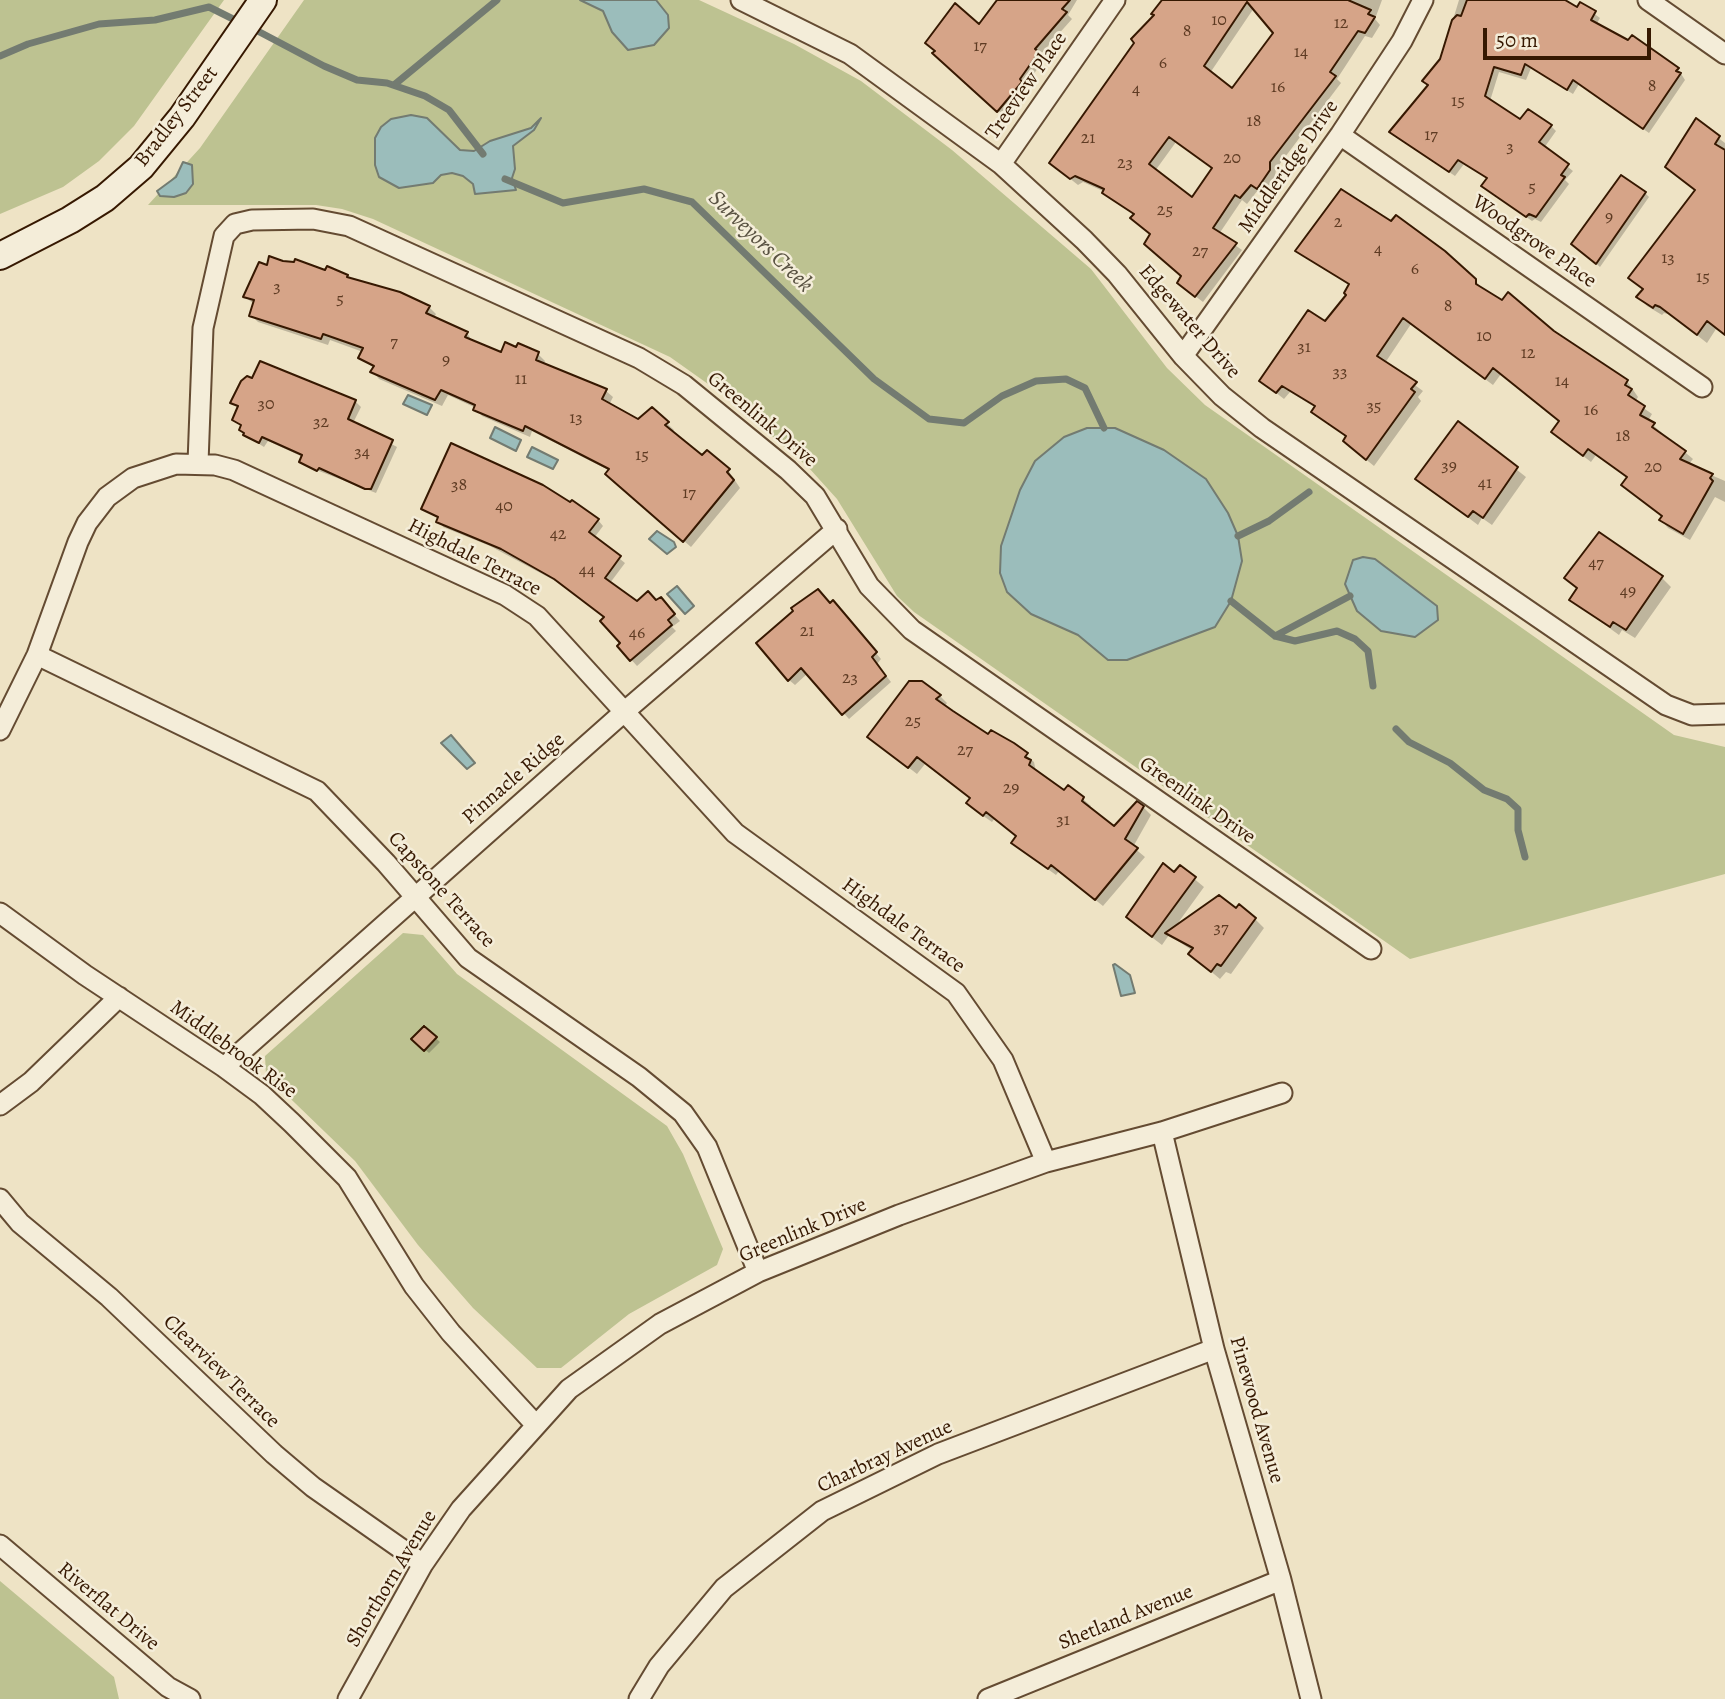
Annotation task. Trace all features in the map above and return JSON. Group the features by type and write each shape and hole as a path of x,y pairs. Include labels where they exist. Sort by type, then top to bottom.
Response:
{"street":[{"name":"Edgewater Drive","path":"741,0 850,54 1001,164 1092,248 1183,356 1222,396 1262,428 1666,705 1692,715 1725,714"},
{"name":"Treeview Place","path":"1001,164 1115,0"},
{"name":"Middleridge Drive","path":"1183,356 1340,135 1402,41 1423,0"},
{"path":"1648,0 1725,54"},
{"name":"Bradley Street","path":"0,256 70,220 127,180 164,141 263,1"},
{"name":"Woodgrove Place","path":"1340,135 1702,387"},
{"name":"Greenlink Drive","path":"198,463 203,328 224,236 235,225 252,220 322,220 349,226 659,369 699,396 815,496 869,586 912,630 1371,949"},
{"name":"Highdale Terrace","path":"0,730 37,654 78,542 87,523 107,497 148,472 176,464 198,463 240,473 516,601 548,627 735,833 943,980 966,1004 1003,1060 1046,1162"},
{"name":"Pinnacle Ridge","path":"224,1067 414,896 837,529"},
{"name":"Capstone Terrace","path":"37,654 317,791 468,958 639,1077 683,1113 707,1147 758,1272"},
{"name":"Middlebrook Rise","path":"0,913 262,1095 347,1178 414,1286 451,1333 535,1424"},
{"path":"0,1105 32,1082 119,997"},
{"name":"Greenlink Drive","path":"535,1424 569,1389 614,1354 660,1324 758,1272 1046,1162 1162,1132 1282,1094"},
{"name":"Pinewood Avenue","path":"1162,1132 1214,1349 1281,1580 1311,1699"},
{"name":"Clearview Terrace","path":"0,1199 20,1223 118,1306 274,1454 313,1487 423,1564"},
{"name":"Charbray Avenue","path":"639,1699 659,1666 724,1588 822,1511 938,1454 1214,1349"},
{"name":"Shorthorn Avenue","path":"348,1699 423,1564 460,1508 535,1424"},
{"name":"Riverflat Drive","path":"0,1545 163,1693 190,1699"},
{"name":"Shetland Avenue","path":"988,1699 1281,1580"}],"green space":[{"path":"0,0 224,0 134,126 99,161 63,187 0,214"},
{"path":"304,0 699,0 794,44 861,81 952,150 1091,269 1167,368 1205,405 1674,735 1725,747 1725,874 1410,959 914,612 897,596 837,499 809,468 725,396 670,357 373,219 342,209 316,205 148,205 200,148"},
{"path":"403,933 423,935 457,974 667,1126 683,1154 723,1249 717,1265 629,1314 561,1368 537,1368 473,1308 418,1245 355,1161 266,1075 265,1056"},
{"path":"0,1581 114,1677 119,1699 0,1699"}],"water":[{"path":"580,0 656,0 668,15 669,28 654,45 628,50 612,32 603,11"},
{"path":"411,115 427,118 460,150 474,151 490,141 531,128 541,118 534,130 513,146 515,169 512,178 516,190 475,194 473,184 463,176 452,173 441,175 433,183 399,188 379,177 375,165 375,138 381,127 391,119"},
{"path":"183,162 192,165 193,184 186,193 174,197 160,196 157,191 176,177"},
{"path":"408,395 432,405 427,415 403,404"},
{"path":"495,427 521,440 516,451 490,438"},
{"path":"1087,428 1115,428 1164,450 1206,479 1228,513 1238,536 1242,561 1231,601 1215,627 1127,660 1108,660 1078,635 1031,614 1007,592 1000,573 1001,546 1020,490 1035,461 1064,437"},
{"path":"532,447 558,460 553,469 527,457"},
{"path":"657,531 674,542 676,547 667,554 649,539"},
{"path":"1363,557 1375,559 1437,606 1438,620 1415,637 1381,631 1357,611 1345,584 1353,560"},
{"path":"677,586 694,606 685,614 667,594"},
{"path":"451,735 475,763 467,769 441,743"},
{"path":"1113,965 1130,975 1135,993 1121,996"}],"building":[{"path":"997,0 1070,0 1062,9 1067,12 1035,49 1039,52 1020,79 1022,82 997,112 932,53 935,51 925,43 955,3 979,24"},
{"path":"1162,0 1348,0 1371,10 1368,14 1375,17 1365,33 1358,31 1330,72 1336,76 1270,162 1270,170 1257,189 1251,185 1240,198 1235,195 1213,228 1237,243 1195,297 1177,283 1181,276 1144,244 1150,234 1130,218 1134,214 1102,193 1104,189 1075,176 1070,179 1049,163 1134,43 1131,39 1154,15 1151,14","holes":["1247,2 1273,33 1232,88 1204,66","1169,137 1212,168 1192,197 1149,164"]},
{"path":"1467,0 1565,0 1577,7 1580,2 1596,11 1591,20 1628,40 1632,35 1679,68 1676,71 1681,73 1643,129 1573,80 1567,90 1525,64 1521,75 1494,67 1485,96 1520,119 1528,109 1552,125 1539,142 1569,164 1561,175 1565,177 1536,217 1529,214 1526,217 1481,186 1487,178 1458,160 1449,172 1389,132 1428,85 1422,81 1440,59 1452,20 1457,15 1461,16"},
{"path":"1696,118 1720,136 1715,144 1725,150 1725,335 1707,321 1697,335 1660,307 1655,305 1653,308 1636,297 1643,289 1628,278 1695,190 1665,167"},
{"path":"1621,175 1646,192 1596,264 1571,244"},
{"path":"1341,189 1391,221 1396,215 1445,251 1476,279 1476,284 1502,300 1508,292 1554,331 1628,380 1625,385 1632,389 1628,395 1645,406 1640,415 1655,423 1652,427 1686,451 1680,459 1713,474 1710,478 1713,481 1683,534 1659,520 1662,516 1621,485 1627,477 1588,449 1583,456 1551,432 1559,421 1493,368 1485,379 1403,318 1377,356 1417,382 1411,389 1415,392 1366,460 1343,441 1346,436 1311,412 1315,406 1282,386 1276,393 1259,381 1308,310 1325,321 1346,295 1344,293 1349,284 1295,251"},
{"path":"269,256 283,261 294,262 295,259 325,270 327,266 348,275 347,277 400,292 430,306 426,313 468,332 465,337 501,352 505,342 516,347 518,343 539,352 536,360 607,389 602,399 638,419 652,407 669,422 665,425 702,455 707,450 730,469 727,472 734,480 683,542 605,474 609,469 525,426 523,431 473,410 475,405 441,390 435,400 370,372 374,366 358,358 363,348 323,334 321,339 249,316 254,300 243,297 259,262 267,265"},
{"path":"260,361 356,400 348,419 393,440 371,489 365,489 319,468 317,471 299,462 302,455 262,437 259,443 243,435 239,430 241,425 232,420 238,406 230,403 241,381 247,376 252,378"},
{"path":"1458,421 1518,467 1483,518 1473,511 1468,517 1415,479"},
{"path":"451,443 543,485 570,502 572,500 599,519 589,532 621,556 605,578 637,601 648,591 656,600 661,597 675,614 668,620 672,625 630,661 617,646 620,643 600,621 604,617 554,579 501,549 436,522 438,517 421,509"},
{"path":"1599,532 1663,576 1626,630 1613,622 1610,627 1569,600 1577,588 1564,578"},
{"path":"818,589 830,603 833,600 877,652 872,657 886,676 842,715 801,668 788,681 756,643 793,611 791,608"},
{"path":"909,681 922,681 941,695 936,699 953,711 988,734 991,730 1014,743 1028,753 1025,757 1031,760 1029,765 1064,790 1068,785 1084,797 1082,801 1114,826 1137,801 1144,806 1125,839 1138,848 1095,900 1051,865 1048,869 1011,843 1016,836 986,812 983,816 966,803 970,798 917,757 908,768 867,737"},
{"path":"1163,863 1174,872 1180,865 1196,877 1152,937 1126,917"},
{"path":"1219,895 1236,908 1239,904 1256,918 1221,966 1217,964 1211,972 1188,954 1193,948 1165,933"},
{"path":"424,1026 437,1037 424,1051 411,1039"}],"waterway":[{"path":"394,85 497,0"},
{"name":"Surveyors Creek","path":"0,56 28,44 99,24 155,20 209,7 241,23"},
{"name":"Surveyors Creek","path":"252,28 357,80 387,83 425,96 449,110 483,154"},
{"name":"Surveyors Creek","path":"505,179 563,203 644,189 692,202 874,379 929,419 964,423 1002,396 1036,381 1066,379 1085,388 1104,428"},
{"path":"1238,536 1269,521 1309,492"},
{"path":"1275,636 1350,596"},
{"path":"1231,601 1275,636 1295,641 1337,631 1355,639 1368,651 1373,686"},
{"path":"1396,729 1409,742 1450,763 1484,790 1507,799 1518,809 1518,830 1525,857"}]}
